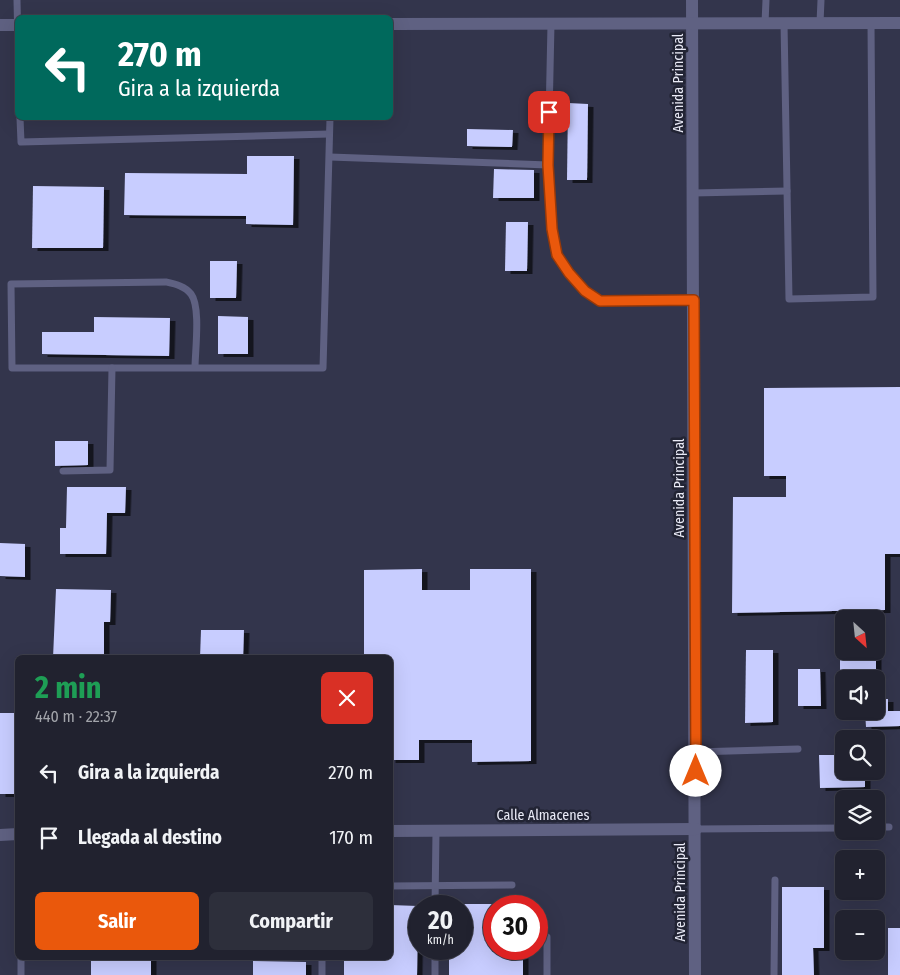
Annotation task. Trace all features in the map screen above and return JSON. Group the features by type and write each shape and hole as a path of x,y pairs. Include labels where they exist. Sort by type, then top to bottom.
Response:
{"street":[{"name":"Avenida Principal","path":"692,0 696,752 695,975"},
{"path":"393,24 900,23"},
{"path":"0,25 15,25"},
{"name":"Calle Almacenes","path":"393,831 696,829"},
{"path":"0,834 15,834"}],"lane":[{"path":"16,0 17,15"},
{"path":"765,22 766,0"},
{"path":"820,23 821,0"},
{"path":"784,23 788,299 873,297 871,23"},
{"path":"551,24 548,165 552,229 557,255 585,291 600,301 694,300"},
{"path":"20,120 21,142 329,134"},
{"path":"194,368 196,304 190,293 178,284 166,282 11,284 12,368 194,368 323,368 330,120"},
{"path":"330,157 548,165"},
{"path":"693,193 787,191"},
{"path":"63,471 110,470 112,368"},
{"path":"696,752 798,749"},
{"path":"696,829 835,828"},
{"path":"435,895 436,831"},
{"path":"774,975 775,880"},
{"path":"393,886 512,884"},
{"path":"21,960 21,975"},
{"path":"322,960 322,975"},
{"path":"435,960 435,975"},
{"path":"547,960 547,975"}],"shaded area":[{"path":"0,0 900,0 900,975 0,975"}],"building":[{"path":"568,103 588,104 587,180 567,180"},
{"path":"467,129 513,130 512,147 467,146"},
{"path":"247,156 294,156 293,225 246,224 246,216 124,215 125,173 247,174"},
{"path":"494,169 534,170 534,198 493,198"},
{"path":"33,186 104,187 103,248 32,248"},
{"path":"506,222 528,222 527,271 505,271"},
{"path":"210,261 237,261 236,298 210,298"},
{"path":"218,316 248,317 248,354 218,354"},
{"path":"94,317 170,318 169,356 42,354 42,332 94,332"},
{"path":"900,387 900,554 885,554 885,610 732,613 733,497 786,497 786,476 764,476 764,388"},
{"path":"55,441 88,441 88,465 55,466"},
{"path":"67,487 126,487 125,513 107,513 106,554 60,554 60,528 66,528"},
{"path":"0,543 25,544 25,577 0,576"},
{"path":"422,569 422,590 470,590 470,569 531,569 531,761 472,762 472,740 419,740 419,760 393,760 393,655 364,655 364,570"},
{"path":"56,589 111,590 110,622 104,622 104,655 53,655"},
{"path":"201,630 244,630 243,655 200,655"},
{"path":"746,650 773,650 773,722 745,723"},
{"path":"840,660 876,660 876,670 840,670"},
{"path":"798,669 820,669 821,706 798,706"},
{"path":"885,699 888,699 888,711 900,711 900,726 866,727 866,720 885,720"},
{"path":"0,713 15,713 15,794 0,794"},
{"path":"819,755 835,755 835,780 865,780 865,787 820,788"},
{"path":"782,887 824,887 824,948 813,948 814,975 782,975"},
{"path":"473,904 483,904 483,960 523,960 523,975 449,975 449,960 473,960"},
{"path":"393,905 408,906 408,960 417,960 417,975 344,975 344,960 393,960"},
{"path":"888,928 900,928 900,975 888,975"},
{"path":"91,960 151,960 151,975 91,975"},
{"path":"253,961 306,962 306,975 253,975"}],"route":[{"path":"549,112 548,165 552,229 557,255 569,273 585,291 600,301 694,300 696,771"}]}
